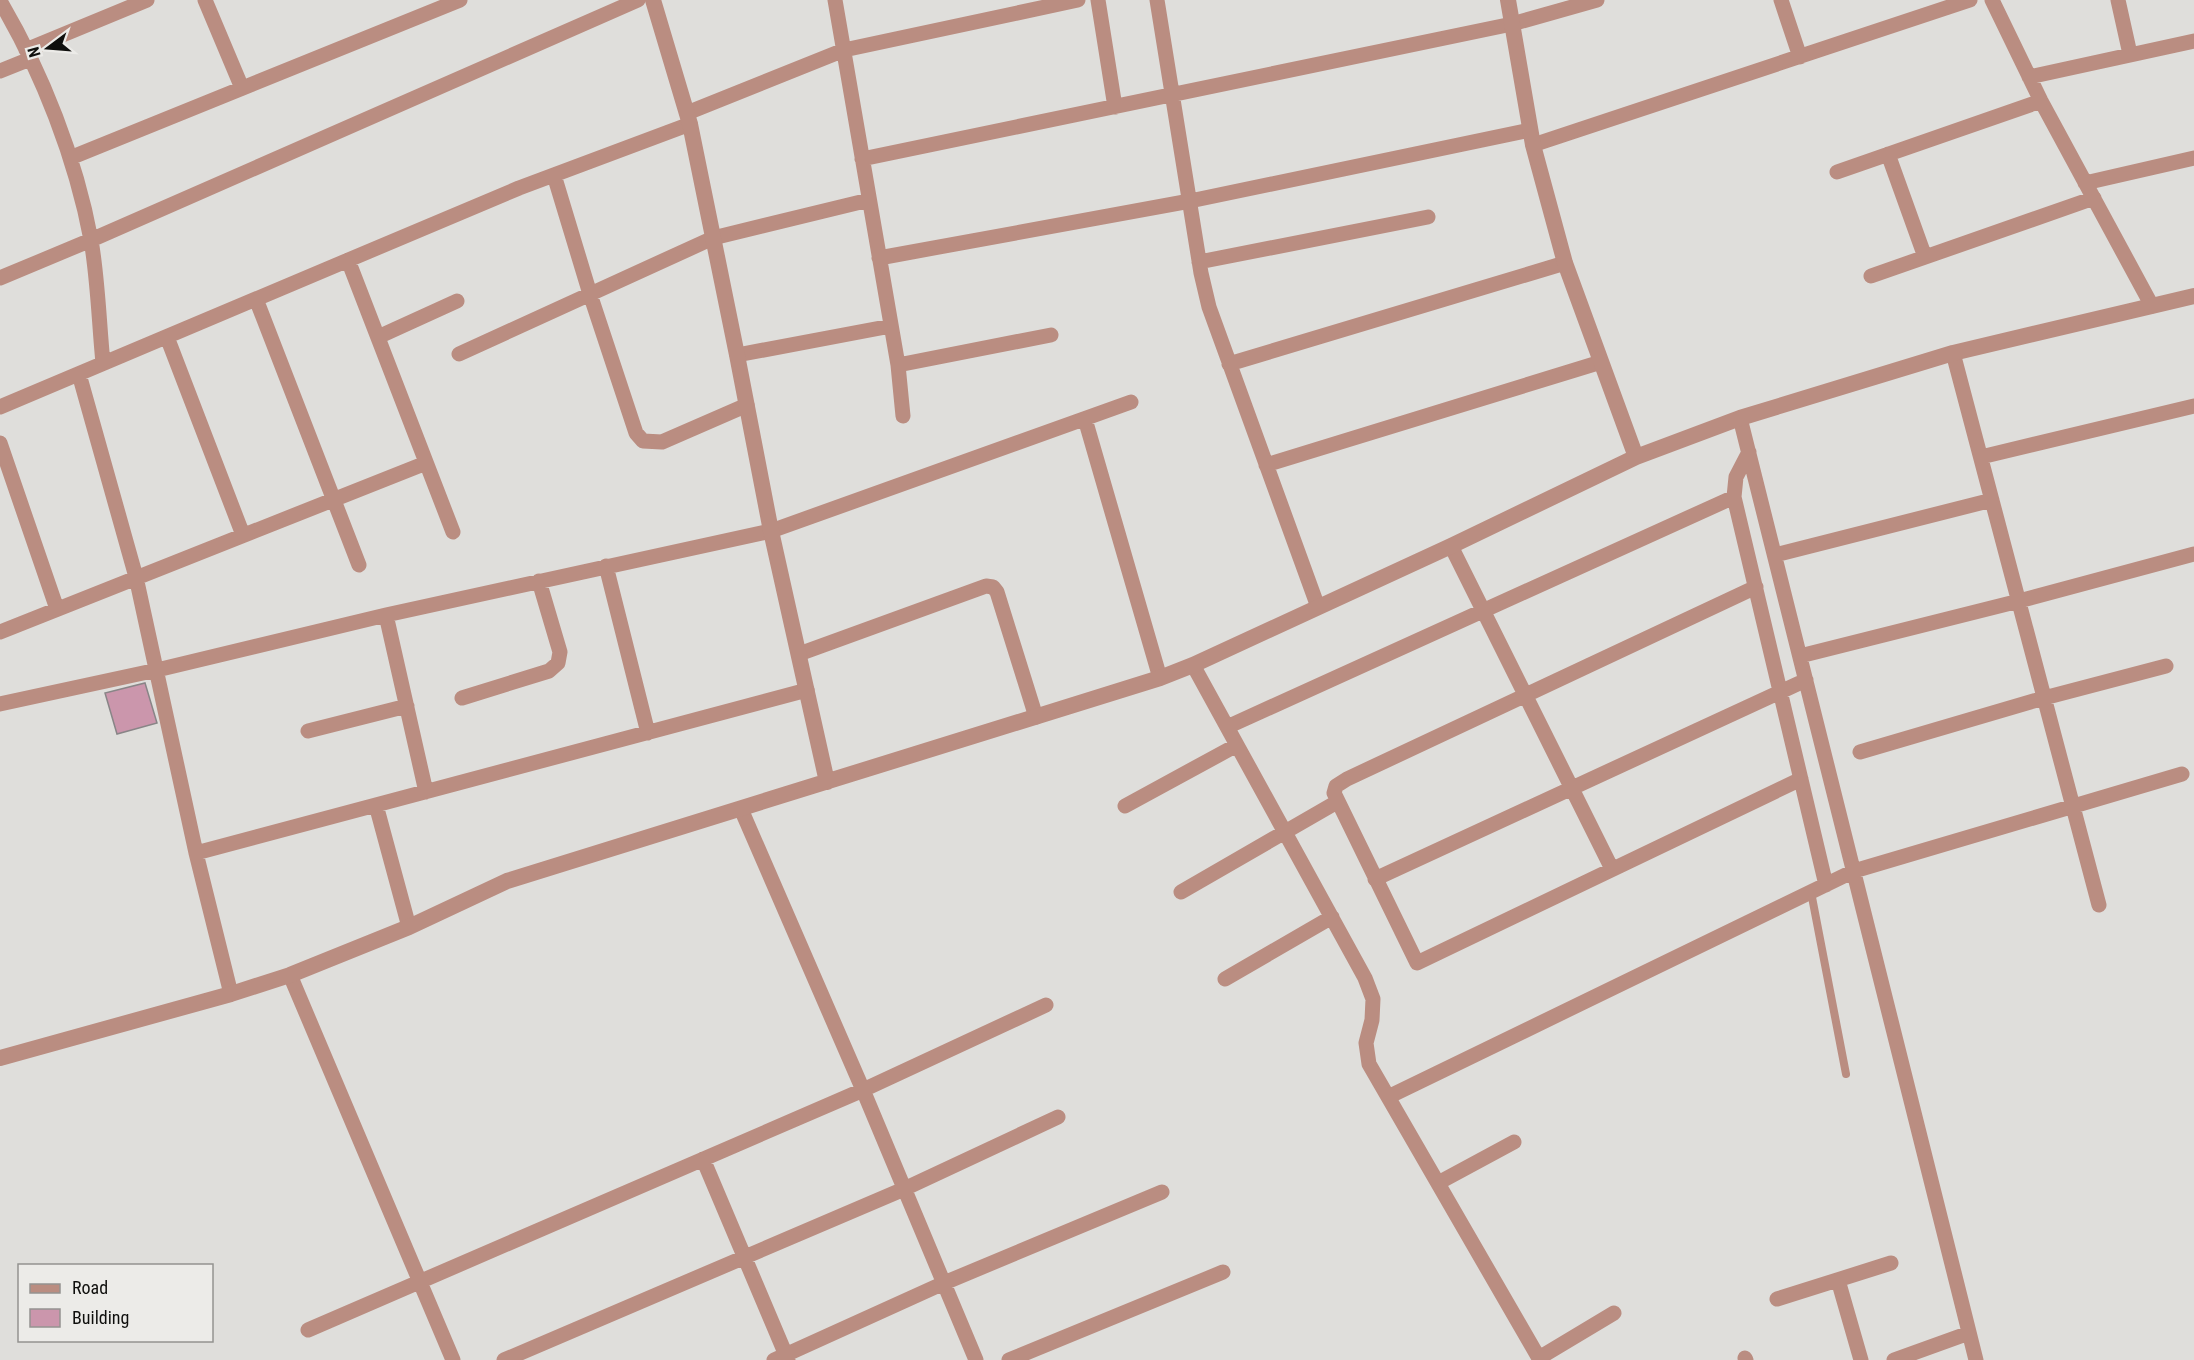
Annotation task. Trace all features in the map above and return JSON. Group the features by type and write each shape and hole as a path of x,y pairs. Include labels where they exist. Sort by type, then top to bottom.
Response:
{"street":[{"path":"0,71 28,54 147,0"},
{"path":"205,0 242,88"},
{"path":"70,158 460,0"},
{"path":"0,278 638,0"},
{"path":"653,0 688,118 771,531 827,782"},
{"path":"835,0 898,365 903,416"},
{"path":"0,407 554,175 844,50 1078,0"},
{"path":"1098,0 1115,107"},
{"path":"1157,0 1199,262 1209,307 1318,607"},
{"path":"1508,0 1532,138 1565,262 1636,457"},
{"path":"862,159 1512,24 1596,0"},
{"path":"1781,0 1800,57"},
{"path":"879,258 1532,138 1699,91 1970,0"},
{"path":"1992,0 2041,101 2152,306"},
{"path":"2118,0 2130,54"},
{"path":"0,1 40,78 70,158 91,240 103,363"},
{"path":"2029,77 2194,41"},
{"path":"1837,172 2041,101"},
{"path":"1888,154 1925,257"},
{"path":"2085,183 2194,158"},
{"path":"554,175 636,433 643,441 662,442 747,405"},
{"path":"1871,276 2094,198"},
{"path":"459,354 713,238 869,200"},
{"path":"1199,262 1428,217"},
{"path":"348,260 453,532"},
{"path":"1229,364 1565,262"},
{"path":"0,1058 231,994 290,975 409,927 507,881 1160,678 1451,546 1636,457 1740,418 1953,353 2194,296"},
{"path":"256,299 360,565"},
{"path":"378,337 457,301"},
{"path":"737,355 891,326"},
{"path":"898,365 1051,335"},
{"path":"167,337 243,535"},
{"path":"1953,353 2099,905"},
{"path":"1266,465 1601,362"},
{"path":"79,374 136,577 196,853 231,994"},
{"path":"0,704 157,670 386,615 771,531 1131,402"},
{"path":"1981,457 2194,406"},
{"path":"1740,418 1976,1360"},
{"path":"1085,419 1160,678"},
{"path":"0,443 57,609"},
{"path":"1749,452 1736,477 1734,497 1826,885"},
{"path":"0,632 426,463"},
{"path":"1227,727 1734,497"},
{"path":"1775,555 1992,500"},
{"path":"1451,546 1612,869"},
{"path":"1800,656 2194,554"},
{"path":"606,566 648,733"},
{"path":"462,698 549,671 558,663 560,651 539,581"},
{"path":"799,654 986,586 993,587 997,592 1036,717"},
{"path":"1756,587 1347,779 1336,786 1334,793 1417,963 1801,779"},
{"path":"386,615 426,792"},
{"path":"1192,665 1365,978 1373,999 1372,1020 1366,1043 1369,1064 1540,1359 1614,1313"},
{"path":"1860,752 2044,698 2166,666"},
{"path":"1375,879 1806,680"},
{"path":"196,853 807,690"},
{"path":"308,731 407,706"},
{"path":"1125,806 1237,745"},
{"path":"1389,1097 1854,871 2182,774"},
{"path":"1181,892 1337,802"},
{"path":"376,805 409,927"},
{"path":"741,809 863,1090 976,1360"},
{"path":"1225,980 1332,917"},
{"path":"290,975 453,1360"},
{"path":"308,1330 863,1090 1046,1005"},
{"path":"504,1360 904,1189 1058,1117"},
{"path":"1438,1184 1514,1142"},
{"path":"703,1159 783,1358 944,1282 1162,1192"},
{"path":"1777,1299 1891,1263"},
{"path":"1009,1360 1222,1272"},
{"path":"1838,1280 1861,1360"},
{"path":"1894,1360 1970,1333"}],"lane":[{"path":"1811,892 1846,1074"}],"building":[{"path":"145,683 157,723 117,734 105,693"}]}
